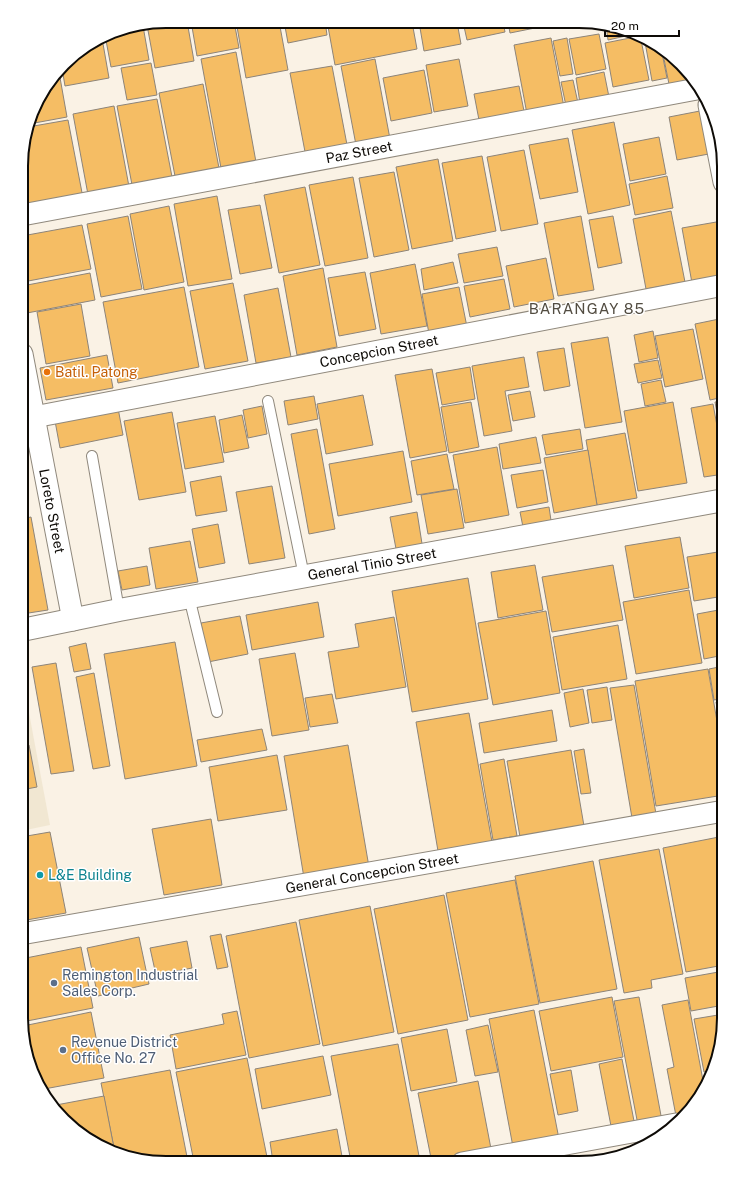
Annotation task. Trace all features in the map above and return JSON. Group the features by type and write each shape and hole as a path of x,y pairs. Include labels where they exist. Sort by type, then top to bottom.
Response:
{"street":[{"name":"Paz Street","path":"28,214 694,90"},
{"name":"Concepcion Street","path":"34,418 717,286"},
{"name":"Loreto Street","path":"28,386 73,620"},
{"name":"General Tinio Street","path":"28,629 189,597 717,501"},
{"name":"General Concepcion Street","path":"28,933 717,812"},
{"path":"500,1156 665,1126"}],"lane":[{"path":"268,401 304,576"},
{"path":"92,456 119,610"},
{"path":"189,597 217,712"}],"shaded area":[{"path":"28,707 50,825 28,830"}],"building":[{"path":"188,28 194,61 155,68 148,29"},
{"path":"192,28 235,28 239,48 197,56"},
{"path":"237,28 280,28 288,70 246,78"},
{"path":"285,28 326,28 327,35 288,43"},
{"path":"328,28 413,28 417,49 335,65"},
{"path":"420,28 458,28 461,44 424,51"},
{"path":"464,28 504,28 505,32 467,40"},
{"path":"509,28 535,28 510,33"},
{"path":"144,30 149,60 111,67 106,41 122,35"},
{"path":"607,31 625,36 608,40"},
{"path":"599,34 606,69 576,75 569,39"},
{"path":"551,38 564,107 527,114 514,45"},
{"path":"567,38 573,74 560,76 553,41"},
{"path":"631,38 642,43 649,80 613,87 605,43"},
{"path":"103,43 109,78 65,86 63,74 89,51"},
{"path":"645,45 663,56 667,78 652,81"},
{"path":"236,52 256,162 221,168 201,59"},
{"path":"663,56 677,68 688,80 669,84"},
{"path":"375,59 390,139 356,145 341,66"},
{"path":"459,59 468,106 434,112 426,65"},
{"path":"151,63 157,95 127,100 121,68"},
{"path":"332,66 348,150 306,157 290,73"},
{"path":"424,70 432,113 391,121 383,78"},
{"path":"604,72 609,97 580,103 576,78"},
{"path":"60,78 67,117 35,123 46,97"},
{"path":"573,80 578,103 566,106 561,82"},
{"path":"203,84 219,168 175,176 159,93"},
{"path":"519,86 524,111 479,120 474,94"},
{"path":"157,99 173,182 133,190 117,106"},
{"path":"114,106 130,192 89,200 73,114"},
{"path":"705,110 714,153 677,160 669,117"},
{"path":"68,120 84,203 28,212 29,148 34,126"},
{"path":"614,122 630,205 588,214 572,130"},
{"path":"659,137 666,174 630,181 623,144"},
{"path":"568,138 578,192 540,199 529,145"},
{"path":"524,150 538,224 501,231 487,157"},
{"path":"482,156 496,231 456,239 442,163"},
{"path":"438,159 453,241 412,249 396,167"},
{"path":"394,172 409,250 374,257 359,178"},
{"path":"667,176 673,208 635,215 629,184"},
{"path":"353,177 368,258 325,266 309,185"},
{"path":"305,187 320,265 279,273 264,195"},
{"path":"217,196 232,279 188,286 174,204"},
{"path":"260,205 272,268 240,274 228,210"},
{"path":"169,206 184,282 144,290 130,214"},
{"path":"671,211 685,282 646,289 633,219"},
{"path":"128,216 142,289 101,297 87,224"},
{"path":"581,216 594,290 558,296 544,223"},
{"path":"613,216 622,263 598,268 589,220"},
{"path":"717,222 717,278 692,283 682,228"},
{"path":"82,225 91,269 28,281 28,235"},
{"path":"497,247 503,276 464,283 458,254"},
{"path":"546,258 554,299 514,307 506,266"},
{"path":"453,262 458,283 424,290 421,269"},
{"path":"415,264 427,326 381,334 370,273"},
{"path":"323,268 337,347 297,355 283,276"},
{"path":"365,272 376,329 339,336 328,278"},
{"path":"90,273 95,300 28,313 28,285"},
{"path":"504,279 510,309 470,317 464,286"},
{"path":"233,283 248,361 205,369 190,291"},
{"path":"184,287 199,367 118,383 103,302"},
{"path":"459,287 467,327 429,334 422,294"},
{"path":"278,288 291,357 256,363 244,295"},
{"path":"81,304 90,356 46,364 37,312"},
{"path":"717,319 717,398 710,400 695,324"},
{"path":"693,329 703,379 665,387 655,336"},
{"path":"653,331 658,358 639,362 634,335"},
{"path":"608,337 622,422 585,428 571,343"},
{"path":"564,348 570,386 544,391 537,352"},
{"path":"107,355 113,388 46,400 40,368"},
{"path":"524,357 529,387 505,391 512,431 484,436 472,366"},
{"path":"658,360 662,378 638,383 634,364"},
{"path":"470,367 475,399 442,405 436,373"},
{"path":"432,369 447,451 410,458 395,375"},
{"path":"661,380 666,402 645,406 641,384"},
{"path":"530,391 535,417 513,421 508,395"},
{"path":"363,395 373,445 326,454 317,404"},
{"path":"314,396 318,419 288,425 284,401"},
{"path":"471,402 479,447 449,453 441,407"},
{"path":"673,402 687,483 638,491 624,411"},
{"path":"715,402 717,402 717,413"},
{"path":"713,404 717,426 717,475 704,477 691,408"},
{"path":"262,406 267,434 248,438 243,410"},
{"path":"118,408 123,435 60,448 55,421"},
{"path":"172,412 186,492 139,500 124,421"},
{"path":"242,415 249,448 224,453 219,420"},
{"path":"215,416 224,462 185,469 177,423"},
{"path":"317,429 335,529 309,534 291,434"},
{"path":"580,429 583,449 546,455 542,435"},
{"path":"625,433 637,498 597,505 586,440"},
{"path":"536,437 541,463 503,469 499,444"},
{"path":"497,447 509,515 465,523 453,455"},
{"path":"588,450 597,505 554,513 544,458"},
{"path":"403,451 412,502 338,516 329,464"},
{"path":"447,454 454,489 417,495 411,461"},
{"path":"543,470 548,502 517,508 511,475"},
{"path":"221,476 227,511 196,516 190,482"},
{"path":"272,486 285,558 249,564 236,492"},
{"path":"457,489 464,528 428,534 421,495"},
{"path":"549,507 552,527 524,532 520,512"},
{"path":"417,512 423,550 397,554 390,517"},
{"path":"31,517 48,610 28,613 28,518"},
{"path":"218,524 225,563 199,568 192,529"},
{"path":"680,537 689,588 634,598 625,546"},
{"path":"190,541 198,582 156,589 149,548"},
{"path":"717,552 717,597 694,601 687,557"},
{"path":"535,565 543,610 498,618 491,572"},
{"path":"613,565 623,620 552,632 542,577"},
{"path":"147,566 150,585 122,590 118,571"},
{"path":"468,578 488,699 412,712 392,591"},
{"path":"689,590 702,663 636,674 623,602"},
{"path":"318,602 324,637 252,650 246,615"},
{"path":"717,610 717,656 704,659 697,614"},
{"path":"546,611 560,693 493,705 478,623"},
{"path":"240,616 248,654 208,662 201,623"},
{"path":"394,617 406,687 336,699 328,652 359,647 355,624"},
{"path":"618,625 627,679 562,690 553,637"},
{"path":"175,642 197,766 125,779 104,654"},
{"path":"86,643 91,669 74,672 69,647"},
{"path":"295,653 309,730 272,736 259,659"},
{"path":"56,663 74,771 51,774 32,667"},
{"path":"717,667 717,699 714,700 709,669"},
{"path":"708,669 717,721 717,796 656,806 635,681"},
{"path":"94,673 110,766 93,769 76,677"},
{"path":"634,685 656,814 632,818 610,688"},
{"path":"607,687 612,720 592,723 587,690"},
{"path":"583,689 589,723 570,727 564,693"},
{"path":"332,694 338,723 310,727 305,698"},
{"path":"552,710 557,741 484,753 479,723"},
{"path":"469,713 492,842 438,851 416,722"},
{"path":"262,729 267,750 201,762 197,740"},
{"path":"28,745 37,787 28,789"},
{"path":"348,745 369,867 304,878 284,756"},
{"path":"584,749 591,793 581,794 574,751"},
{"path":"571,750 584,826 520,837 507,761"},
{"path":"277,755 287,810 218,821 209,767"},
{"path":"504,759 517,836 493,840 480,764"},
{"path":"211,819 222,885 164,895 152,829"},
{"name":"L&E Building","path":"50,832 66,913 28,920 28,836"},
{"path":"717,837 717,966 686,972 663,848"},
{"path":"659,849 683,974 651,980 652,988 624,993 599,860"},
{"path":"593,861 617,989 540,1003 515,876"},
{"path":"515,880 539,1004 470,1017 446,893"},
{"path":"444,895 468,1020 398,1034 374,909"},
{"path":"370,906 394,1032 323,1046 299,920"},
{"path":"296,922 320,1044 249,1058 226,936"},
{"path":"221,934 228,967 217,969 210,936"},
{"path":"139,937 149,984 98,996 87,948"},
{"path":"187,941 192,968 156,975 150,948"},
{"name":"Remington Industrial Sales Corp.","path":"81,947 93,1008 28,1021 28,958"},
{"path":"717,972 717,1006 691,1011 685,978"},
{"path":"612,997 623,1057 551,1071 539,1011"},
{"path":"639,997 662,1121 638,1125 614,1001"},
{"path":"688,1000 703,1079 694,1095 676,1116 667,1069 674,1067 662,1005"},
{"path":"534,1010 559,1139 513,1147 489,1019"},
{"path":"237,1011 246,1055 176,1069 170,1035 224,1024 222,1014"},
{"name":"Revenue District Office No. 27","path":"91,1012 104,1078 47,1088 38,1071 33,1054 28,1025"},
{"path":"717,1015 714,1045 706,1072 704,1072 694,1019"},
{"path":"488,1025 498,1072 475,1076 466,1030"},
{"path":"447,1029 457,1082 411,1091 401,1038"},
{"path":"398,1044 419,1156 350,1156 331,1056"},
{"path":"323,1056 331,1095 262,1109 255,1069"},
{"path":"247,1058 267,1156 193,1156 176,1072"},
{"path":"622,1059 634,1121 611,1126 599,1064"},
{"path":"170,1070 187,1156 148,1155 114,1146 101,1083"},
{"path":"571,1070 578,1111 558,1115 550,1074"},
{"path":"478,1081 492,1154 482,1156 431,1156 418,1093"},
{"path":"104,1096 114,1146 82,1128 68,1116 58,1105"},
{"path":"337,1129 342,1156 272,1156 270,1142"}],"place":[{"name":"Batil. Patong","path":"47,372"},
{"name":"L&E Building","path":"40,875"},
{"name":"Remington Industrial Sales Corp.","path":"54,983"},
{"name":"Revenue District Office No. 27","path":"63,1050"}],"district":[{"name":"BARANGAY 85","path":"587,308"}]}
